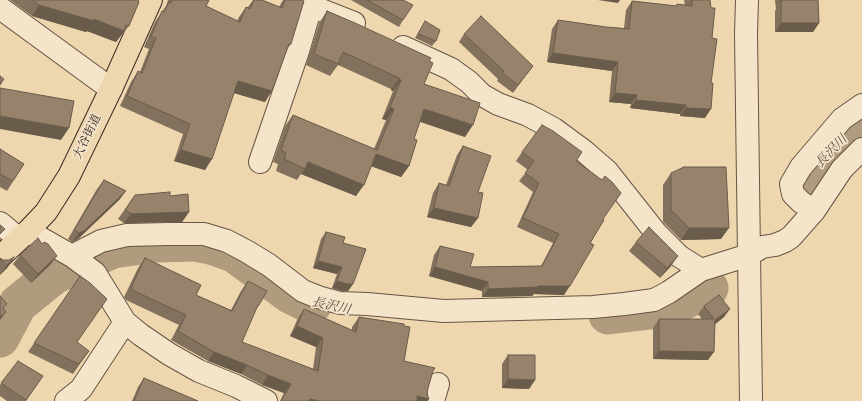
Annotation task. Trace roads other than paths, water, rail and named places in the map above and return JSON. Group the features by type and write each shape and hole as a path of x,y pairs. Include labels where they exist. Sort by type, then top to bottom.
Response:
{"main road":[{"name":"大谷街道","path":"0,257 46,212 69,176 111,89 151,0"}],"street":[{"path":"747,0 746,34 751,401"},
{"path":"260,162 298,51 307,3 451,69 469,82 482,95 498,104 528,115 554,129 578,146 607,171 656,232 679,256 701,270"},
{"path":"0,8 111,89"},
{"path":"814,211 793,194 791,184 801,167 842,119 862,104"},
{"path":"73,257 83,250 101,242 127,235 204,234 227,241 246,251 269,265 303,291 340,303 444,311 593,307 654,300 669,292 701,270 749,255 762,247 775,245 791,237 814,211 842,169 862,150"},
{"path":"0,223 73,257 95,273 125,322 141,335 199,371 236,386 266,401"},
{"path":"66,401 81,389 125,322"}],"waterway":[{"name":"長沢川","path":"804,183 830,151 862,123"},
{"name":"長沢川","path":"0,338 18,304 54,275 113,249 155,243 195,242 214,246 234,253 290,294 312,305"},
{"name":"長沢川","path":"608,315 668,308 709,288"}]}
